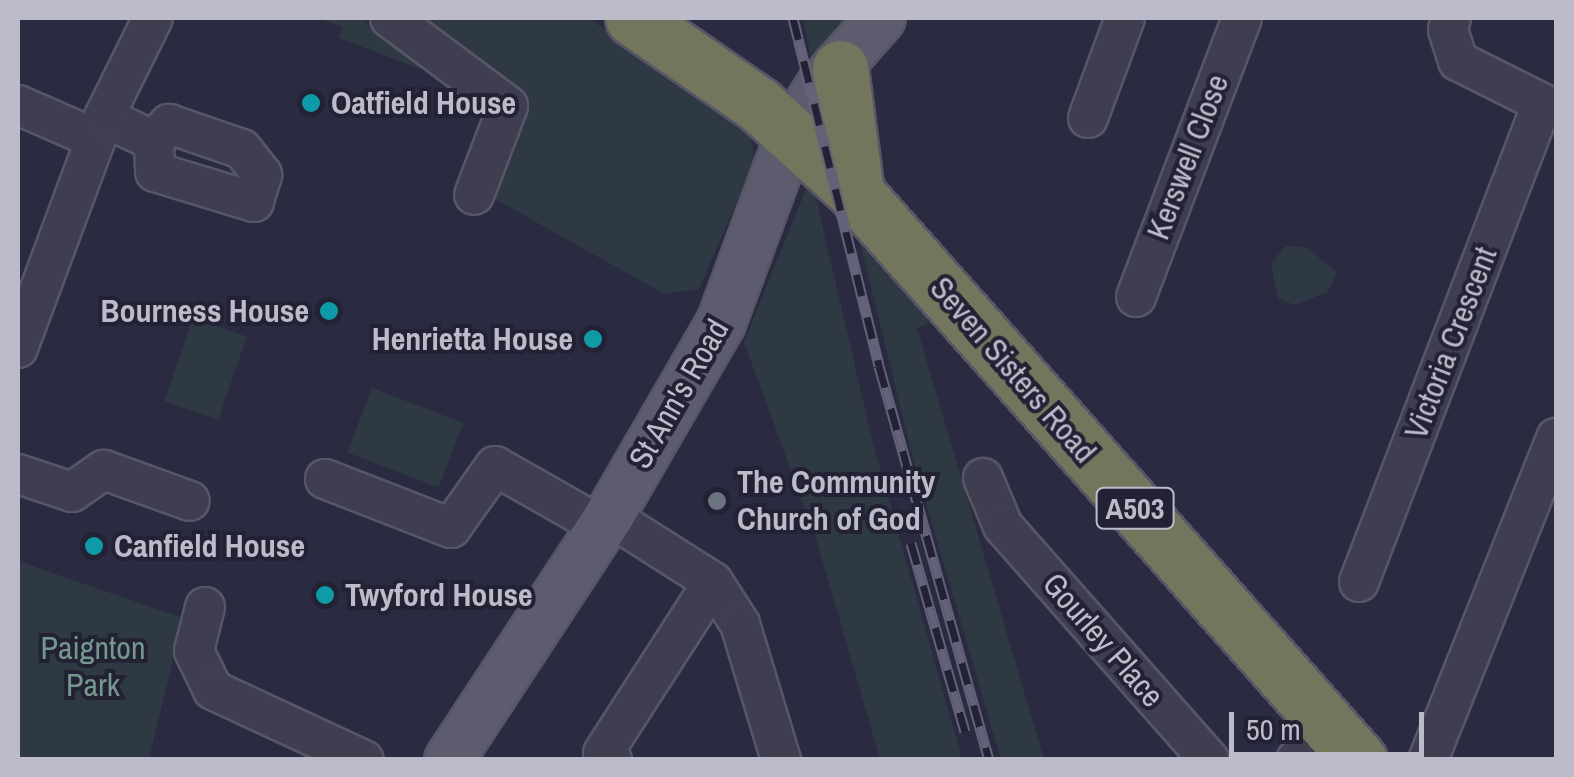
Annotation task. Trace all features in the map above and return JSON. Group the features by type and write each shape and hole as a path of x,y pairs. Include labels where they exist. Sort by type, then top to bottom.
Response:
{"highway":[{"name":"Seven Sisters Road","path":"633,18 792,132 856,193 1329,749"},
{"path":"840,68 856,193"}],"main road":[{"name":"St Ann's Road","path":"449,760 604,520 721,322 792,132 882,18"}],"street":[{"path":"18,348 100,128 153,18"},
{"path":"390,18 508,106 474,195"},
{"path":"1088,118 1125,18"},
{"name":"Kerswell Close","path":"1136,297 1242,18"},
{"name":"Victoria Crescent","path":"1359,582 1549,107 1458,61 1448,30 1451,18"},
{"path":"18,105 154,141"},
{"path":"1428,760 1556,438"},
{"path":"326,479 451,528 495,466 604,520 713,582 740,624 781,760"},
{"path":"18,474 72,492 104,470 190,501"},
{"name":"Gourley Place","path":"983,478 1012,508 1209,760"},
{"path":"612,760 603,753 713,582"},
{"path":"206,607 194,650 213,690 364,760"}],"green space":[{"path":"316,18 360,18 422,62 420,69 339,38 343,27"},
{"path":"414,18 588,18 748,125 755,159 699,289 664,294 486,194 527,95"},
{"path":"803,18 851,18 811,57"},
{"path":"811,177 873,443 962,759 880,759 817,542 744,342"},
{"path":"855,222 937,320 917,328 1044,759 1001,759 913,459"},
{"path":"1286,246 1306,247 1337,272 1328,292 1294,305 1278,298 1271,263"},
{"path":"193,318 247,337 218,420 164,401"},
{"path":"372,388 463,423 439,488 347,452"},
{"name":"Paignton Park","path":"18,561 183,618 149,759 18,760"}],"railway":[{"path":"793,18 879,366 989,760"},
{"path":"911,543 965,731"}],"place":[{"name":"Oatfield House","path":"311,103"},
{"name":"Bourness House","path":"329,311"},
{"name":"Henrietta House","path":"593,339"},
{"name":"The Community Church of God","path":"717,501"},
{"name":"Canfield House","path":"94,546"},
{"name":"Twyford House","path":"325,595"}]}
